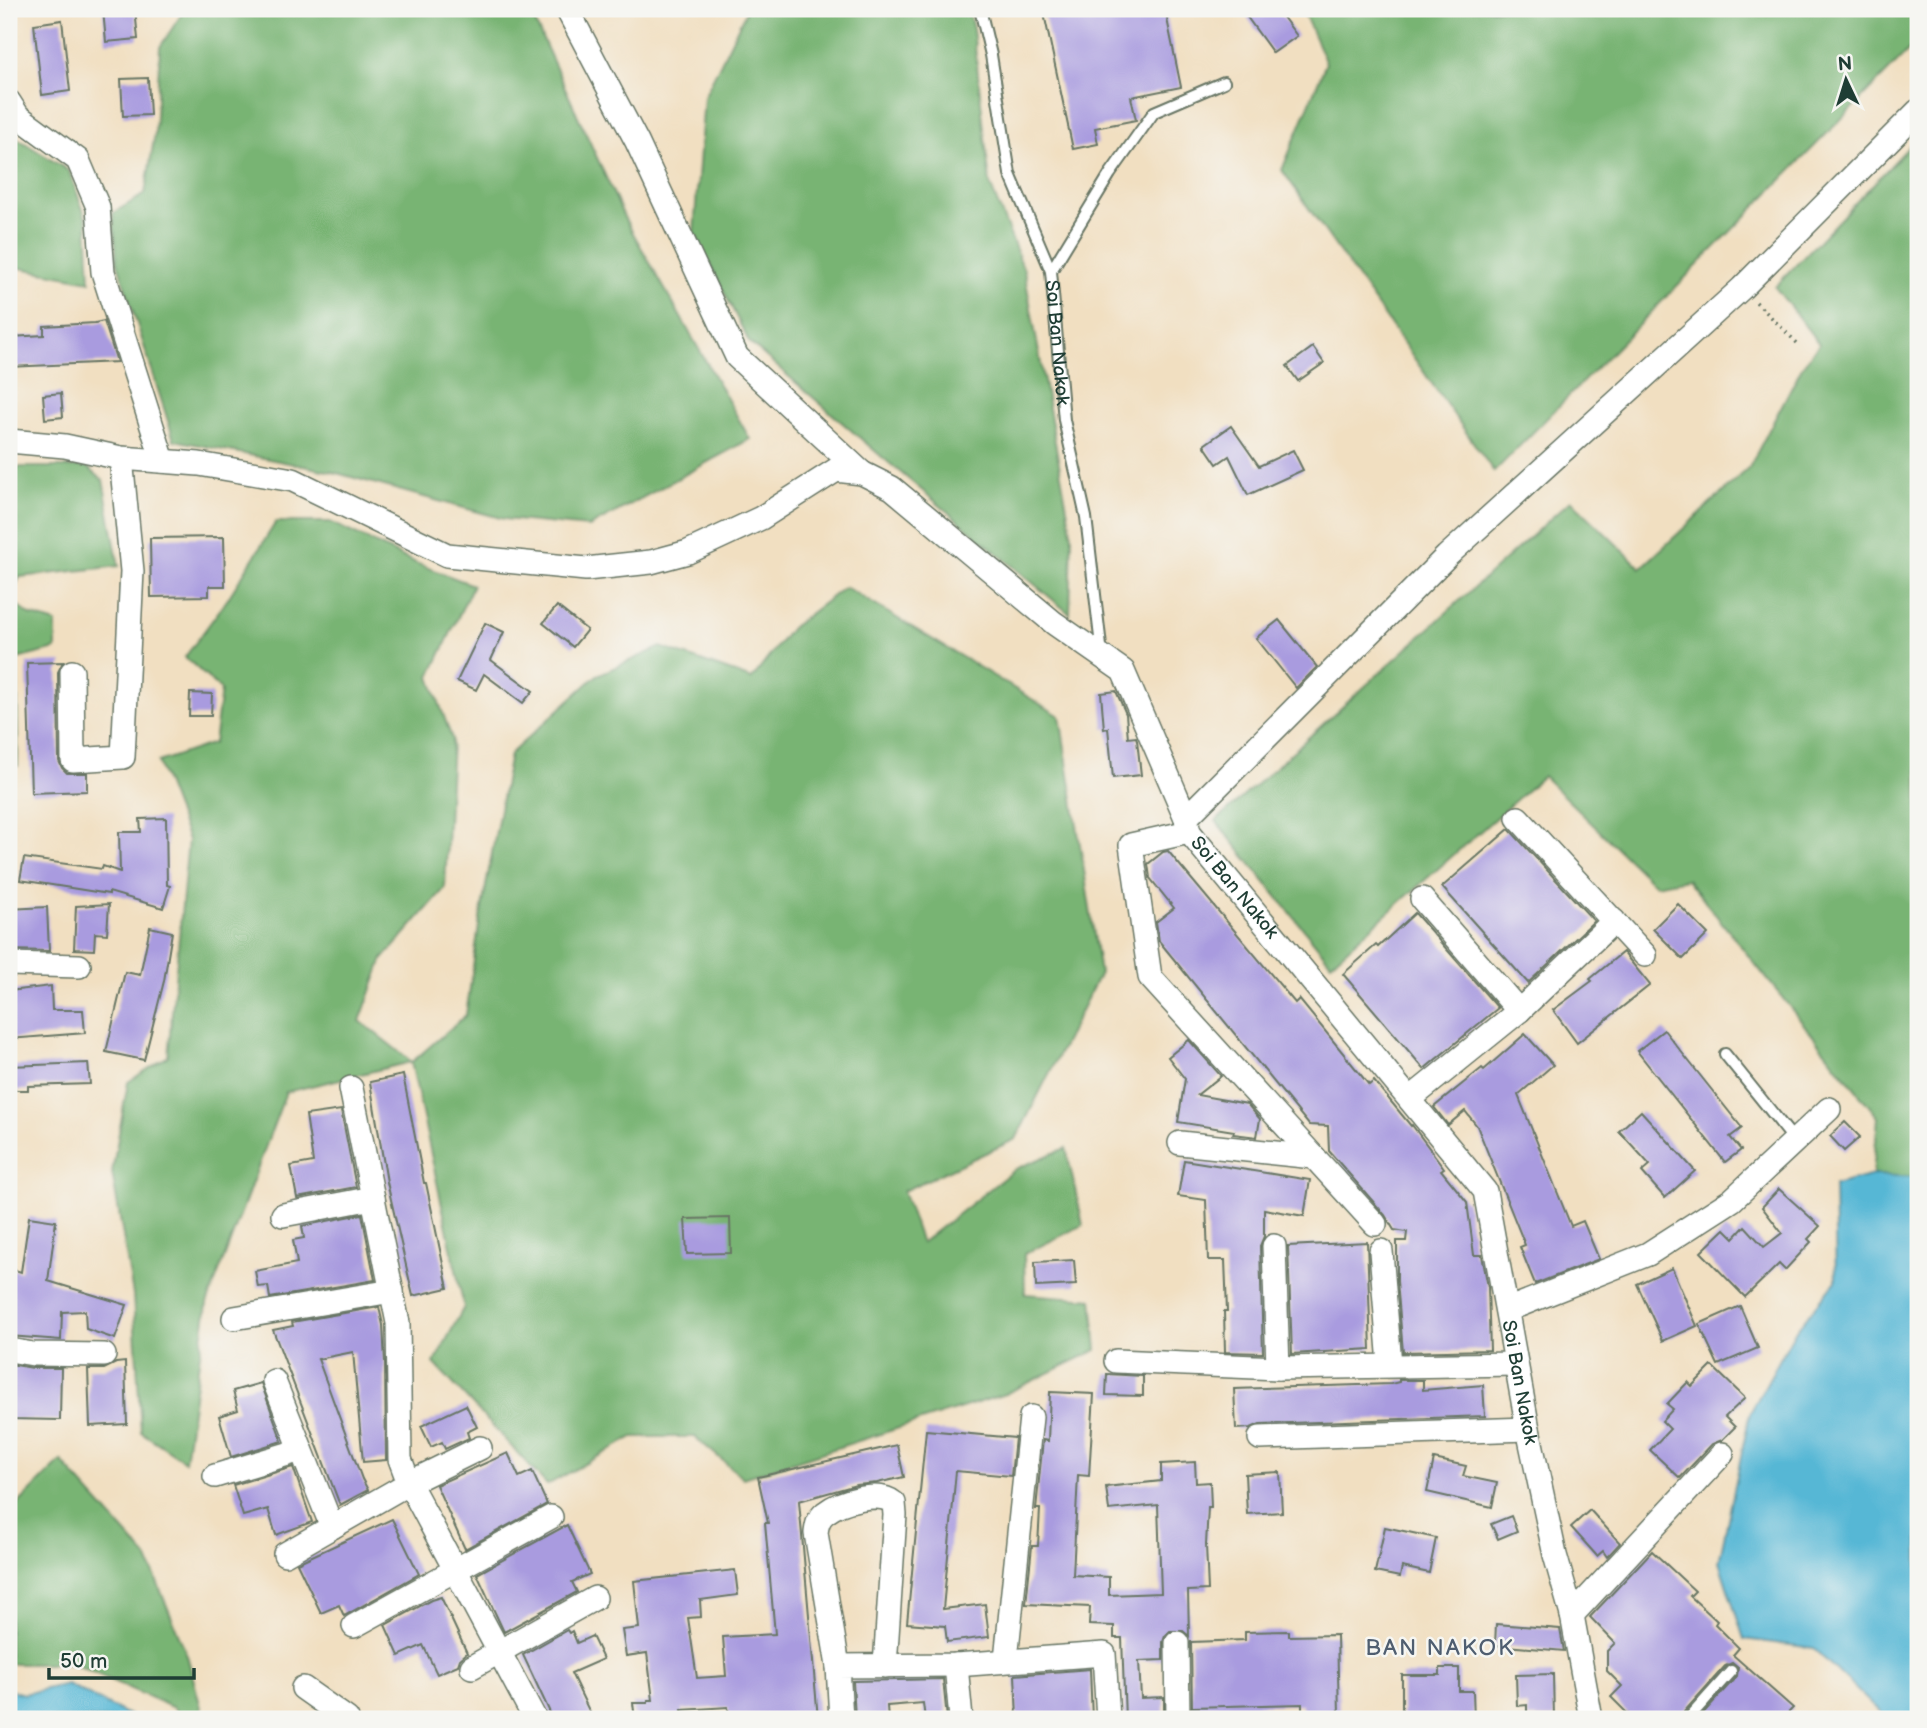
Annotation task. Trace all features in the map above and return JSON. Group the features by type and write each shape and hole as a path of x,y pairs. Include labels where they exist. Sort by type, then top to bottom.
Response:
{"street":[{"path":"567,9 636,142 737,357 862,473 892,488 1054,623 1102,655"},
{"path":"9,102 18,116 78,160 98,207 103,272 163,461"},
{"path":"1375,1224 1150,977 1131,845 1187,825 1447,556 1742,288 1918,111"},
{"path":"9,441 65,446 121,458 199,464 293,480 447,555 586,569 651,562 688,552 761,518 836,470 862,473"},
{"path":"72,672 74,760 123,757 132,571 121,458"},
{"name":"Soi Ban Nakok","path":"1102,655 1123,671 1187,825 1485,1191 1528,1429 1555,1555 1572,1615 1591,1719"},
{"path":"1518,818 1645,955"},
{"path":"1422,900 1519,1011"},
{"path":"1410,1099 1519,1011 1614,921"},
{"path":"9,964 79,966"},
{"path":"351,1088 398,1323 400,1459 409,1483 535,1719"},
{"path":"1507,1310 1648,1254 1732,1200 1829,1109"},
{"path":"1180,1143 1314,1157"},
{"path":"283,1215 373,1198"},
{"path":"1274,1246 1278,1368"},
{"path":"1381,1251 1390,1365"},
{"path":"234,1318 392,1291"},
{"path":"9,1350 33,1354 104,1355"},
{"path":"1116,1361 1278,1368 1516,1364"},
{"path":"274,1381 332,1527"},
{"path":"1006,1659 1031,1417"},
{"path":"1260,1438 1528,1429"},
{"path":"285,1554 409,1483 480,1448"},
{"path":"215,1476 301,1450"},
{"path":"1572,1615 1722,1454"},
{"path":"841,1719 838,1666 816,1533 818,1520 827,1511 863,1497 879,1496 894,1503 886,1666"},
{"path":"354,1626 551,1517"},
{"path":"472,1667 595,1598"},
{"path":"1177,1643 1178,1719"},
{"path":"838,1666 956,1664 1104,1654 1108,1719"},
{"path":"956,1664 961,1719"},
{"path":"303,1688 347,1719"}],"lane":[{"name":"Soi Ban Nakok","path":"980,9 991,55 1010,174 1051,271 1064,420 1086,517 1102,655"},
{"path":"1051,271 1110,174 1154,112 1224,82"},
{"path":"1725,1054 1795,1142"},
{"path":"1688,1719 1731,1671"}],"path":[{"path":"1742,288 1797,343"}],"green space":[{"path":"185,9 529,9 625,219 750,439 589,527 504,519 333,472 174,440 117,261 113,213 145,194 155,133 160,47"},
{"path":"747,9 968,9 973,29 990,184 1024,270 1072,536 1070,614 749,342 694,232 704,97"},
{"path":"1302,9 1918,9 1918,41 1494,472 1282,170 1326,63"},
{"path":"9,133 69,171 87,221 90,281 9,266"},
{"path":"1918,137 1918,1177 1873,1175 1878,1117 1687,879 1655,885 1543,776 1331,963 1216,821 1571,500 1641,568 1749,468 1803,365 1819,344 1775,287"},
{"path":"9,467 87,467 103,480 119,566 20,577 9,597"},
{"path":"276,522 330,522 418,564 473,585 430,677 452,739 445,888 383,959 360,1021 412,1062 466,1015 480,919 510,754 597,675 661,647 752,679 791,628 845,587 1060,716 1100,973 1016,1139 903,1191 921,1243 1015,1169 1066,1148 1083,1225 1024,1254 1025,1294 1092,1299 1097,1350 1005,1394 743,1478 695,1437 633,1437 547,1485 434,1363 464,1307 411,1062 286,1092 207,1304 185,1461 141,1432 133,1295 112,1172 128,1082 168,1056 188,840 158,762 214,743 221,690 185,657 227,600"},
{"path":"9,599 30,615 56,623 56,649 17,659 18,766 9,765"},
{"path":"61,1461 147,1557 187,1655 204,1719 183,1719 174,1708 74,1664 9,1664 9,1513"}],"water":[{"path":"1873,1175 1918,1177 1918,1719 1887,1719 1813,1648 1744,1639 1719,1562 1750,1413 1796,1330 1836,1281 1834,1185"},
{"path":"67,1684 136,1719 9,1719 9,1690 24,1694"}],"building":[{"path":"135,9 138,39 106,42 103,10"},
{"path":"1043,9 1165,9 1181,87 1131,97 1136,120 1095,128 1098,144 1073,149"},
{"path":"1259,9 1277,9 1297,36 1273,53 1247,17"},
{"path":"62,20 70,91 42,95 34,24"},
{"path":"148,78 150,115 123,116 121,79"},
{"path":"104,321 117,362 9,367 11,337 44,335 44,326"},
{"path":"1313,347 1324,363 1298,381 1287,366"},
{"path":"61,393 63,417 45,419 43,395"},
{"path":"1231,426 1259,466 1293,450 1303,470 1248,495 1229,456 1217,464 1204,445"},
{"path":"224,537 225,586 209,586 209,596 151,597 150,538"},
{"path":"557,606 587,630 573,647 543,623"},
{"path":"1279,620 1317,667 1296,688 1256,638"},
{"path":"485,623 504,632 491,660 533,691 523,703 484,674 476,690 457,681"},
{"path":"63,662 58,672 59,761 67,773 87,773 87,791 31,793 27,663"},
{"path":"1116,691 1126,714 1128,738 1136,737 1137,740 1141,775 1113,778 1101,693"},
{"path":"190,693 212,694 211,716 189,716"},
{"path":"166,818 167,885 170,886 163,908 109,892 20,880 24,858 102,869 103,866 120,872 119,832 141,832 140,819"},
{"path":"1509,829 1594,921 1528,983 1442,887"},
{"path":"1168,851 1295,1003 1299,999 1369,1085 1374,1081 1412,1125 1444,1168 1441,1170 1467,1202 1474,1255 1482,1255 1488,1287 1490,1350 1403,1352 1397,1281 1397,1241 1406,1241 1407,1232 1394,1230 1385,1215 1329,1151 1328,1126 1309,1125 1159,941 1156,922 1174,908 1150,878 1148,864"},
{"path":"109,904 107,934 95,933 94,950 74,949 76,906"},
{"path":"1678,904 1708,934 1683,959 1653,929"},
{"path":"47,907 49,951 9,950 9,909"},
{"path":"1415,913 1498,1008 1424,1069 1343,974"},
{"path":"150,927 172,932 164,981 144,1060 106,1052 125,972 140,975"},
{"path":"1623,952 1650,985 1577,1043 1553,1010 1592,981 1590,979"},
{"path":"51,986 52,1010 83,1010 85,1033 9,1039 9,991"},
{"path":"1664,1030 1742,1128 1730,1137 1741,1150 1725,1162 1637,1051"},
{"path":"1525,1034 1553,1065 1518,1095 1571,1226 1583,1221 1599,1259 1535,1284 1520,1247 1525,1245 1477,1126 1465,1111 1448,1125 1434,1107 1482,1068 1484,1070"},
{"path":"1189,1040 1221,1076 1197,1095 1247,1104 1260,1119 1257,1137 1178,1122 1185,1079 1168,1057"},
{"path":"88,1063 90,1084 28,1086 28,1090 9,1090 9,1066"},
{"path":"403,1075 448,1288 413,1296 387,1182 370,1082"},
{"path":"341,1110 356,1187 297,1198 291,1166 313,1162 306,1115"},
{"path":"1641,1111 1695,1171 1665,1198 1642,1172 1650,1165 1619,1131"},
{"path":"1845,1122 1860,1137 1844,1151 1830,1136"},
{"path":"1184,1160 1310,1180 1304,1216 1264,1209 1264,1236 1260,1246 1263,1353 1225,1352 1225,1260 1208,1260 1206,1200 1178,1196"},
{"path":"1779,1189 1820,1226 1808,1239 1811,1242 1785,1270 1779,1264 1745,1297 1701,1252 1725,1229 1734,1238 1745,1226 1764,1247 1782,1233 1762,1207"},
{"path":"362,1214 375,1280 270,1298 268,1286 258,1287 255,1271 297,1263 293,1240 304,1238 302,1226"},
{"path":"29,1217 56,1221 48,1281 127,1305 115,1339 86,1329 85,1311 62,1312 61,1340 9,1336 9,1268 21,1272"},
{"path":"730,1218 731,1253 687,1254 685,1219"},
{"path":"1367,1242 1371,1349 1292,1354 1288,1246"},
{"path":"1074,1260 1076,1285 1036,1287 1035,1262"},
{"path":"1672,1268 1697,1326 1663,1341 1637,1284"},
{"path":"1740,1306 1758,1348 1718,1365 1699,1324"},
{"path":"379,1307 385,1363 386,1460 363,1462 353,1352 318,1359 368,1490 340,1505 273,1330 293,1326 292,1322"},
{"path":"125,1362 127,1424 90,1426 88,1369 104,1369"},
{"path":"9,1364 33,1368 61,1368 60,1420 9,1419"},
{"path":"1712,1366 1745,1398 1725,1417 1735,1427 1722,1440 1712,1444 1680,1478 1650,1450 1670,1429 1662,1421 1673,1409 1667,1404 1688,1382 1692,1386"},
{"path":"1107,1374 1143,1376 1143,1396 1106,1395"},
{"path":"1399,1380 1423,1380 1423,1390 1483,1385 1485,1416 1260,1424 1236,1429 1234,1389 1391,1384"},
{"path":"261,1383 282,1441 231,1457 219,1416 238,1410 233,1391"},
{"path":"1050,1392 1094,1394 1089,1476 1078,1475 1073,1575 1109,1577 1109,1595 1161,1593 1158,1505 1109,1510 1106,1487 1161,1481 1161,1464 1195,1462 1196,1483 1210,1482 1211,1507 1208,1507 1206,1545 1208,1590 1188,1591 1189,1636 1183,1631 1170,1631 1163,1642 1163,1660 1139,1661 1141,1698 1164,1697 1164,1715 1150,1716 1150,1719 1125,1719 1122,1638 1114,1638 1114,1626 1089,1625 1090,1607 1026,1604 1032,1546 1038,1546 1040,1509 1036,1509 1043,1440 1048,1441"},
{"path":"466,1405 477,1427 467,1432 469,1438 445,1449 442,1442 431,1447 421,1426"},
{"path":"926,1430 1015,1438 1011,1476 956,1471 943,1609 985,1604 989,1637 947,1642 945,1626 907,1623"},
{"path":"897,1445 904,1477 856,1485 799,1501 818,1719 729,1719 728,1707 682,1710 683,1719 635,1719 633,1703 648,1703 648,1700 653,1700 647,1653 626,1656 622,1630 639,1628 634,1581 735,1570 738,1595 700,1600 701,1617 688,1618 697,1678 726,1676 723,1637 775,1634 765,1523 768,1523 758,1477"},
{"path":"508,1453 519,1477 532,1471 547,1504 465,1549 436,1485"},
{"path":"1434,1459 1466,1466 1463,1476 1497,1483 1492,1507 1427,1492"},
{"path":"293,1467 312,1522 276,1535 268,1509 243,1516 233,1485"},
{"path":"1280,1472 1282,1512 1247,1514 1245,1474"},
{"path":"1590,1510 1620,1543 1607,1557 1603,1551 1597,1556 1571,1527"},
{"path":"1511,1516 1517,1531 1498,1539 1491,1524"},
{"path":"392,1519 419,1574 344,1616 339,1605 321,1613 297,1563"},
{"path":"567,1525 590,1574 572,1582 577,1592 504,1632 477,1574"},
{"path":"1385,1527 1436,1538 1429,1573 1402,1567 1400,1577 1375,1572"},
{"path":"1652,1551 1695,1591 1690,1596 1717,1621 1715,1624 1739,1648 1733,1655 1793,1708 1782,1719 1698,1719 1737,1676 1738,1668 1732,1663 1725,1666 1680,1719 1633,1719 1611,1697 1622,1686 1607,1671 1607,1651 1615,1643 1590,1617"},
{"path":"441,1597 467,1653 458,1665 437,1674 423,1645 399,1656 385,1625"},
{"path":"1496,1624 1560,1629 1564,1651 1495,1645"},
{"path":"567,1630 569,1633 572,1631 577,1643 592,1636 603,1659 571,1673 593,1719 553,1719 523,1655"},
{"path":"1289,1631 1289,1636 1337,1635 1339,1713 1302,1714 1302,1704 1192,1707 1191,1642 1245,1640 1245,1632"},
{"path":"1440,1668 1459,1668 1459,1691 1473,1691 1474,1719 1402,1719 1402,1675 1440,1675"},
{"path":"1090,1669 1092,1719 1017,1718 1015,1675"},
{"path":"1553,1674 1554,1718 1527,1718 1527,1705 1517,1706 1516,1675"},
{"path":"943,1679 947,1719 925,1719 923,1703 887,1706 888,1719 855,1719 853,1681"}],"district":[{"name":"BAN NAKOK","path":"1440,1648"}]}
